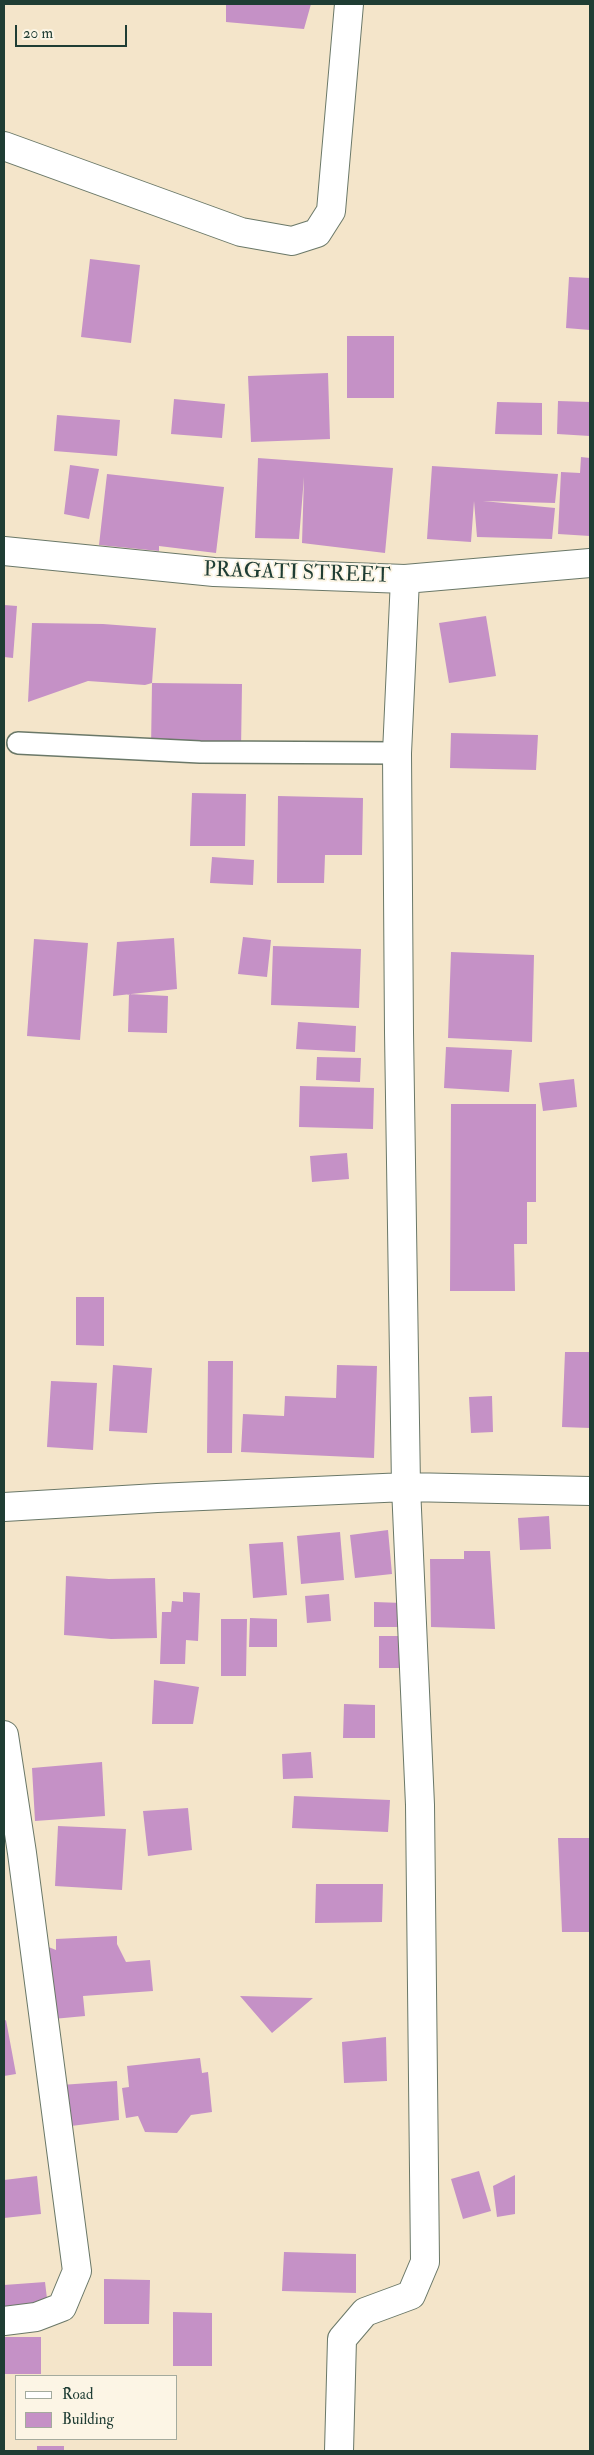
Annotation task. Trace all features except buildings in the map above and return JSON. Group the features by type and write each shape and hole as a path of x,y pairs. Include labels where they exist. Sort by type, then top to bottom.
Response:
{"street":[{"path":"4,146 241,232 292,241 317,233 331,212 349,4"},
{"name":"PRAGATI STREET","path":"4,551 214,572 405,579 590,563"},
{"path":"339,2451 342,2340 365,2312 411,2296 425,2262 420,1805 406,1487 397,753 405,579"},
{"path":"4,1507 406,1487 590,1491"},
{"path":"4,1735 22,1853 77,2271 62,2307 36,2316 4,2321"}],"lane":[{"path":"18,743 200,752 397,753"}]}
